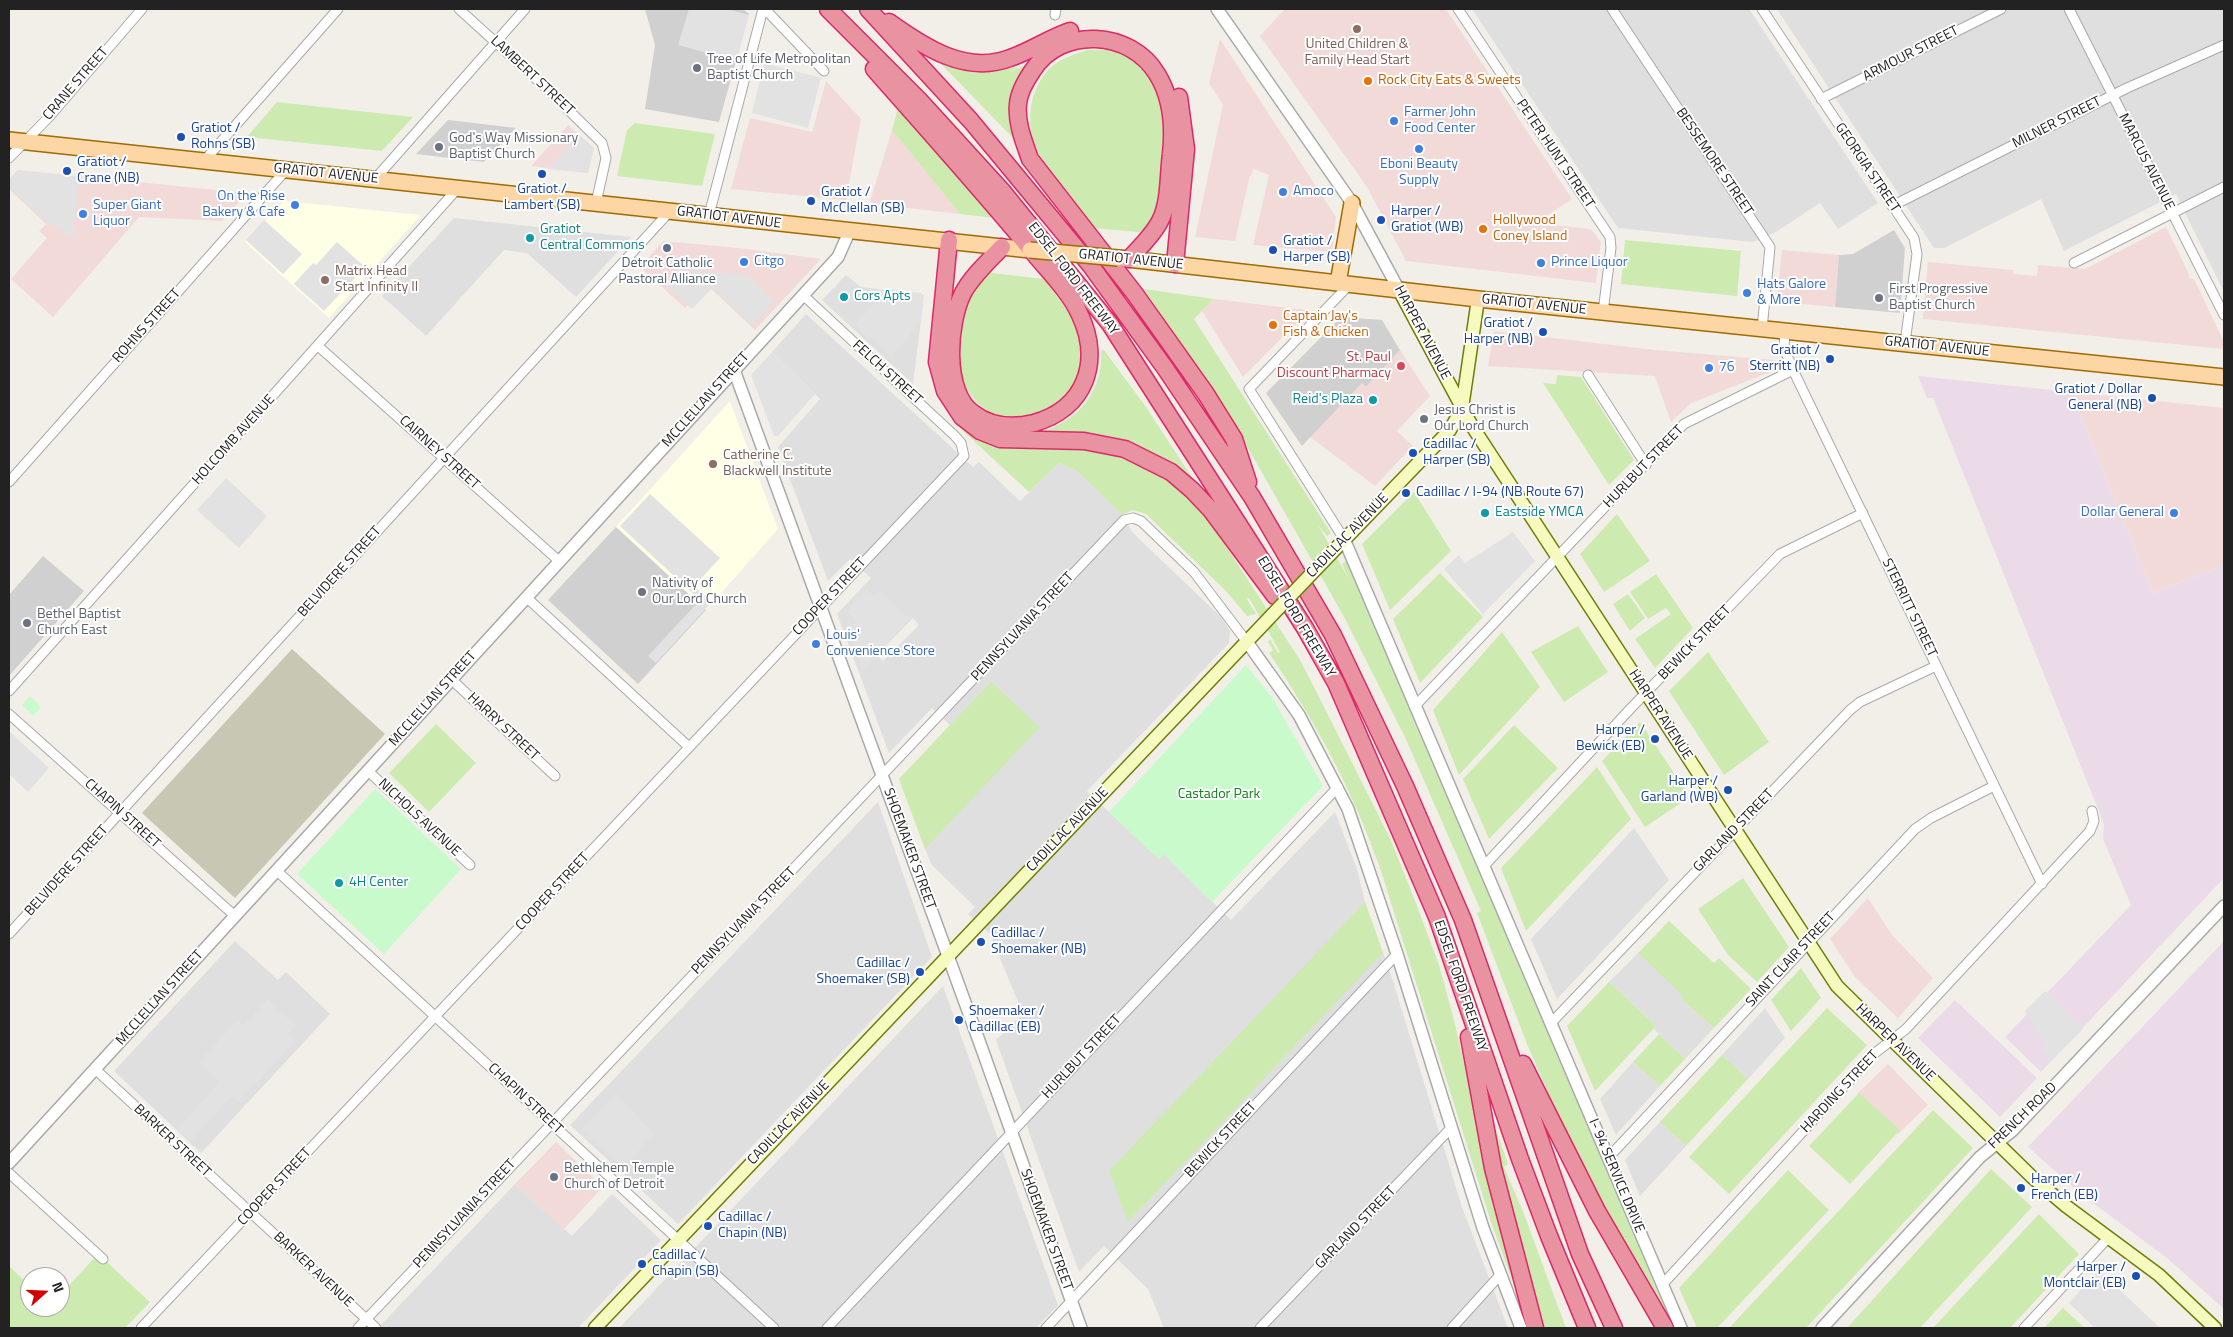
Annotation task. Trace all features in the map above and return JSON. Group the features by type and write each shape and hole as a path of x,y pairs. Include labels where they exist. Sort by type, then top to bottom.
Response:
{"highway":[{"path":"823,9 1004,218 1063,289 1080,315 1088,345 1089,368 1083,389 1071,403 1057,412 1035,423 1011,426 994,424 977,417 965,407 956,390 952,366 955,326 960,299 971,282 1007,247"},
{"name":"EDSEL FORD FREEWAY","path":"828,9 919,100 1003,192 1110,324 1305,628 1336,683 1381,783 1437,917 1549,1236 1587,1328"},
{"path":"870,9 916,41 959,62 990,64 1009,59 1050,38 1084,29 1117,32 1135,39 1149,49 1169,73 1176,88 1185,140 1186,150 1175,264"},
{"name":"EDSEL FORD FREEWAY","path":"870,9 1023,180 1091,266 1165,368 1228,464 1252,496 1332,635 1388,747 1463,920 1580,1254 1614,1328"},
{"path":"1123,258 1156,228 1163,214 1171,148 1171,108 1166,90 1157,72 1132,49 1116,42 1098,38 1081,39 1050,52 1036,65 1028,76 1021,91 1018,105 1022,138 1030,159 1135,294 1206,394 1234,440 1252,496"},
{"path":"949,240 937,362 944,391 962,417 980,431 1000,439 1084,442 1125,449 1171,472 1211,510 1265,586 1305,628"},
{"path":"1459,983 1493,1168 1536,1328"},
{"path":"1495,1009 1597,1211 1665,1328"}],"main road":[{"name":"GRATIOT AVENUE","path":"16,141 1123,258 1478,299 2224,378"},
{"path":"1344,284 1352,203"},
{"name":"HARPER AVENUE","path":"1399,290 1462,408 1556,558 1838,986 2049,1192 2159,1275 2215,1328"},
{"name":"CADILLAC AVENUE","path":"595,1328 1316,568 1450,430 1462,408 1478,299"}],"street":[{"name":"CRANE STREET","path":"9,158 16,141 48,117 142,9"},
{"path":"204,161 338,9"},
{"name":"LAMBERT STREET","path":"459,9 602,143 606,158 596,203"},
{"path":"375,179 525,9"},
{"path":"764,9 824,71"},
{"path":"709,215 764,9"},
{"name":"HARPER AVENUE","path":"1217,9 1352,203 1399,290"},
{"name":"PETER HUNT STREET","path":"1458,9 1610,237 1611,248 1603,312"},
{"name":"BESSEMORE STREET","path":"1612,9 1770,247 1762,329"},
{"name":"GEORGIA STREET","path":"1762,9 1914,238 1917,247 1906,343"},
{"name":"ARMOUR STREET","path":"1821,99 2001,9"},
{"name":"MARCUS AVENUE","path":"2069,9 2224,315"},
{"name":"MILNER STREET","path":"1892,206 2112,96 2224,45"},
{"name":"ROHNS STREET","path":"9,482 286,170"},
{"path":"2074,263 2224,187"},
{"name":"HOLCOMB AVENUE","path":"9,691 458,188"},
{"name":"BELVIDERE STREET","path":"9,934 671,210"},
{"name":"MCCLELLAN STREET","path":"9,1163 838,257 850,230"},
{"path":"1344,284 1249,389 1344,539 1552,1022"},
{"name":"FELCH STREET","path":"803,295 955,436 961,444 964,456"},
{"name":"STERRITT STREET","path":"1784,331 1784,348 1793,370 2042,884"},
{"name":"CAIRNEY STREET","path":"318,346 559,561"},
{"name":"SHOEMAKER STREET","path":"734,370 1012,1132 1081,1328"},
{"name":"HURLBUT STREET","path":"1416,705 1691,419 1793,370"},
{"path":"1588,375 1646,465"},
{"name":"COOPER STREET","path":"141,1328 964,456"},
{"name":"BEWICK STREET","path":"1485,865 1780,554 1863,513"},
{"name":"PENNSYLVANIA STREET","path":"358,1328 1122,522 1134,518 1140,521 1194,572 1247,642"},
{"path":"526,597 689,748"},
{"path":"1247,642 1299,715 1338,787 1357,832 1451,1128 1500,1276 1521,1328"},
{"name":"GARLAND STREET","path":"1552,1022 1734,830 1855,706 1936,666"},
{"name":"HARRY STREET","path":"451,680 555,776"},
{"name":"CHAPIN STREET","path":"9,714 235,916"},
{"name":"NICHOLS AVENUE","path":"368,771 470,865"},
{"name":"SAINT CLAIR STREET","path":"1608,1158 1915,828 1930,818 1994,786"},
{"name":"HURLBUT STREET","path":"827,1328 1338,787"},
{"name":"HARDING STREET","path":"1662,1285 1876,1052 1906,1029 2042,884 2090,831 2094,821 2092,811"},
{"name":"CHAPIN STREET","path":"277,870 774,1328"},
{"name":"FRENCH ROAD","path":"1822,1328 1980,1157 2013,1130 2224,906"},
{"name":"BEWICK STREET","path":"1046,1328 1397,954"},
{"name":"I- 94 SERVICE DRIVE","path":"1552,1022 1681,1328"},
{"name":"BARKER STREET","path":"95,1069 250,1213"},
{"name":"GARLAND STREET","path":"1260,1328 1451,1128"},
{"path":"9,1173 103,1259"},
{"name":"BARKER AVENUE","path":"250,1213 376,1328"},
{"path":"2024,1328 2109,1237"},
{"path":"1452,1328 1500,1276"}],"shaded area":[{"path":"645,9 743,9 749,14 719,122 645,109 655,45"},
{"path":"689,9 727,9 749,15 736,61 678,45"},
{"path":"1285,9 1446,9 1572,199 1536,223 1591,229 1601,242 1596,283 1406,261 1367,187 1260,36"},
{"path":"1472,9 1749,9 1878,203 1838,229 1820,203 1776,232 1753,242 1618,228"},
{"path":"1777,9 2224,9 2224,292 2176,194 2064,251 2041,199 1944,248 1934,248"},
{"path":"1220,39 1336,217 1332,252 1253,245 1269,175 1254,169 1249,179 1235,241 1195,237 1223,105 1209,83"},
{"path":"764,63 821,78 808,128 752,113"},
{"path":"826,81 861,119 846,200 731,189 750,118 812,132"},
{"path":"448,120 516,128 484,162 416,154"},
{"path":"568,125 594,148 588,173 531,166"},
{"path":"892,130 960,214 872,204 870,201"},
{"path":"578,134 594,148 588,173 548,169"},
{"path":"18,170 247,193 222,221 139,217 53,317 11,279 47,238 39,231 46,224 9,189 9,179"},
{"path":"17,171 79,177 73,237 46,221 9,188 9,180"},
{"name":"Matrix Head Start Infinity II","path":"284,201 421,215 329,318 245,242"},
{"path":"454,218 631,237 576,297 527,253 504,250 426,336 382,296"},
{"path":"264,220 302,254 283,274 246,240"},
{"path":"2166,227 2189,274 2189,278 2194,279 2224,342 2224,349 1923,319 1928,262 2013,270 2013,274 2037,276 2038,265 2085,269"},
{"path":"1894,230 1905,248 1900,313 1835,307 1839,255 1853,254"},
{"path":"663,241 739,248 821,259 755,330 706,284 685,308 640,267"},
{"path":"337,242 365,267 324,311 294,284 313,263 316,265"},
{"path":"1782,250 1839,255 1835,307 1777,302"},
{"path":"678,269 748,275 773,302 752,326 712,288 692,309 664,285"},
{"path":"846,275 861,287 924,295 913,384 822,300"},
{"path":"888,289 921,293 923,298 921,322 891,357 854,325"},
{"path":"1214,299 1306,310 1305,315 1243,377 1202,311"},
{"path":"806,314 973,467 979,462 1020,501 1059,463 1077,471 1122,515 1133,533 1221,617 1230,631 1229,643 1087,791 1159,859 1164,854 1231,920 1335,812 1357,869 1365,902 1393,981 1462,1207 1508,1328 1164,1328 1148,1289 1104,1246 1079,1272 996,1040 1023,1014 990,934 968,914 975,907 931,864 899,779 950,725 932,708 889,753 837,614 871,578 850,559 828,581 778,447 820,399 772,352","holes":["913,618 919,625 883,661 877,655"]},
{"path":"1341,317 1382,320 1400,350 1366,387 1362,383 1302,446 1266,393"},
{"path":"1494,331 1655,350 1775,360 1778,369 1691,403 1671,422 1655,376 1488,366"},
{"path":"1400,350 1430,396 1397,431 1413,446 1375,486 1310,437 1362,383 1366,387"},
{"path":"772,352 815,394 778,436 774,436 751,375"},
{"path":"1918,376 2071,392 2153,593 2224,565 2224,878 2041,1072 2005,1037 2131,905 2103,839 2104,824 1933,398 1927,398"},
{"path":"2071,392 2224,408 2224,565 2153,593"},
{"name":"Catherine C. Blackwell Institute","path":"730,401 778,529 706,610 616,527"},
{"path":"226,478 267,516 239,548 197,510"},
{"path":"650,494 720,558 694,586 712,602 656,663 648,656 700,600 620,526"},
{"name":"Nativity of Our Lord Church","path":"616,527 706,610 638,684 548,600"},
{"path":"1513,532 1535,561 1483,614 1444,569 1459,555 1465,563"},
{"path":"43,556 84,591 9,676 9,595"},
{"path":"867,590 874,596 880,590 910,619 863,669 847,626 855,623 855,620 846,612"},
{"path":"292,649 385,734 235,898 142,813"},
{"path":"9,731 49,768 28,792 9,774"},
{"path":"878,802 932,957 678,1224 570,1125"},
{"path":"1634,828 1669,880 1557,999 1531,939"},
{"path":"1868,898 1892,935 1933,978 1898,1018 1855,977 1830,939"},
{"path":"235,941 278,980 286,972 330,1014 201,1153 114,1071"},
{"path":"2224,941 2224,1309 2167,1258 2081,1194 2028,1147"},
{"path":"1638,953 1684,996 1681,999 1714,1028 1685,1059 1654,1029 1656,1026 1609,982"},
{"path":"943,986 1058,1305 1036,1328 619,1328"},
{"path":"2045,991 2083,1029 2052,1060 2041,1049 2045,1044 2025,1011"},
{"path":"267,999 296,1026 288,1034 295,1041 239,1102 232,1096 191,1141 177,1129 220,1082 199,1062 237,1020 243,1025"},
{"path":"1955,1000 2037,1078 2000,1117 1918,1038"},
{"path":"1765,1008 1785,1038 1748,1079 1722,1055"},
{"path":"1633,1062 1660,1086 1616,1135 1600,1099"},
{"path":"1888,1064 1928,1105 1898,1134 1858,1093"},
{"path":"616,1093 654,1134 623,1168 581,1130"},
{"path":"1660,1122 1686,1146 1640,1196 1625,1160"},
{"path":"556,1142 603,1187 564,1229 515,1184"},
{"path":"515,1184 572,1236 612,1194 661,1240 578,1328 378,1328"},
{"path":"2099,1270 2160,1328 2095,1328 2069,1303"}],"green space":[{"path":"1087,50 1107,50 1128,56 1145,67 1155,79 1166,114 1156,225 1150,233 1092,228 1048,171 1033,140 1030,120 1031,109 1036,89 1041,80 1055,64"},
{"path":"939,62 949,66 978,71 1008,69 1019,66 1009,72 1030,63 1032,70 1018,143"},
{"path":"277,102 413,117 382,151 247,137"},
{"path":"899,104 995,218 960,214 892,130"},
{"path":"635,123 715,134 702,186 617,176 627,130"},
{"path":"1625,240 1741,251 1737,296 1621,284"},
{"path":"974,271 1045,279 1075,322 1085,354 1078,387 1057,407 1015,421 998,417 978,404 965,387 959,368 958,355 968,280"},
{"path":"1144,289 1214,299 1194,319 1331,533 1327,536 1318,525 1349,579 1342,564 1348,559 1669,1318 1611,1222 1564,1130 1527,1044 1477,913 1481,911 1405,737 1343,615 1224,406"},
{"path":"1101,350 1104,350 1146,407 1197,485 1179,471 1031,434 1060,424 1083,406 1097,381 1101,366"},
{"path":"1557,375 1581,377 1634,460 1609,485 1543,383 1556,384"},
{"path":"965,429 989,443 1009,448 1092,449 1138,462 1155,470 1193,499 1225,540 1224,543 1300,660 1390,838 1414,898 1439,965 1453,1016 1520,1302 1491,1222 1370,841 1346,785 1318,731 1269,653 1273,650 1268,642 1270,639 1278,653 1280,652 1249,598 1247,599 1256,614 1247,616 1225,590 1146,514 1133,510 1122,515 1077,471 1059,463 1029,492 963,431"},
{"path":"1414,492 1451,551 1390,610 1362,544"},
{"path":"1617,514 1650,561 1604,592 1580,554"},
{"path":"1440,573 1483,617 1420,683 1393,619"},
{"path":"1656,574 1693,628 1655,668 1635,639 1671,614 1666,608 1648,619 1630,592"},
{"path":"1628,594 1645,618 1630,631 1613,604"},
{"path":"1578,626 1608,672 1564,702 1531,652"},
{"path":"1502,632 1540,687 1459,775 1433,710"},
{"path":"1708,652 1769,742 1724,775 1669,691"},
{"name":"Castador Park","path":"1246,665 1273,699 1323,786 1212,902 1164,854 1159,859 1109,812"},
{"path":"991,682 1040,727 925,849 899,779"},
{"path":"30,696 41,707 33,716 22,705"},
{"path":"1640,722 1690,797 1645,827 1602,761"},
{"path":"436,724 476,763 429,812 389,773"},
{"path":"1514,725 1558,768 1489,839 1463,779"},
{"path":"1597,767 1631,819 1526,931 1501,868"},
{"path":"375,789 461,869 384,954 297,874"},
{"path":"1743,878 1789,947 1757,982 1728,955 1698,909"},
{"path":"1365,902 1383,953 1128,1222 1109,1171"},
{"path":"1669,921 1714,963 1719,958 1751,989 1714,1028 1681,999 1683,996 1638,953"},
{"path":"1801,968 1821,998 1791,1031 1771,1000"},
{"path":"1609,982 1656,1026 1595,1091 1567,1026"},
{"path":"1827,1008 1867,1045 1729,1194 1689,1157"},
{"path":"1659,1034 1685,1059 1660,1086 1633,1062"},
{"path":"1722,1055 1748,1079 1686,1146 1660,1122"},
{"path":"1859,1093 1900,1130 1850,1184 1809,1146"},
{"path":"1933,1110 1973,1148 1806,1328 1729,1328"},
{"path":"1496,1129 1508,1164 1504,1167 1524,1214 1566,1328 1545,1328 1518,1234 1492,1130"},
{"path":"1991,1169 2032,1207 1920,1328 1847,1328"},
{"path":"1788,1170 1829,1210 1717,1328 1697,1328 1679,1288"},
{"path":"2039,1214 2079,1254 2010,1328 1933,1328"},
{"path":"98,1254 150,1302 125,1328 9,1328 9,1266 20,1276 20,1317 70,1317 70,1284"},
{"path":"2063,1308 2085,1328 2044,1328"}],"place":[{"name":"United Children & Family Head Start","path":"1357,29"},
{"name":"Tree of Life Metropolitan Baptist Church","path":"697,68"},
{"name":"Rock City Eats & Sweets","path":"1368,81"},
{"name":"Farmer John Food Center","path":"1394,121"},
{"name":"Gratiot / Rohns (SB)","path":"181,137"},
{"name":"God's Way Missionary Baptist Church","path":"439,147"},
{"name":"Eboni Beauty Supply","path":"1419,149"},
{"name":"Gratiot / Crane (NB)","path":"67,171"},
{"name":"Gratiot / Lambert (SB)","path":"542,174"},
{"name":"Amoco","path":"1283,192"},
{"name":"Gratiot / McClellan (SB)","path":"811,201"},
{"name":"On the Rise Bakery & Cafe","path":"295,205"},
{"name":"Super Giant Liquor","path":"83,214"},
{"name":"Harper / Gratiot (WB)","path":"1381,220"},
{"name":"Hollywood Coney Island","path":"1483,229"},
{"name":"Gratiot Central Commons","path":"530,238"},
{"name":"Detroit Catholic Pastoral Alliance","path":"667,248"},
{"name":"Gratiot / Harper (SB)","path":"1273,250"},
{"name":"Citgo","path":"744,262"},
{"name":"Prince Liquor","path":"1541,263"},
{"name":"Matrix Head Start Infinity II","path":"325,280"},
{"name":"Hats Galore & More","path":"1747,293"},
{"name":"Cors Apts","path":"844,297"},
{"name":"First Progressive Baptist Church","path":"1879,298"},
{"name":"Captain Jay's Fish & Chicken","path":"1273,325"},
{"name":"Gratiot / Harper (NB)","path":"1543,332"},
{"name":"Gratiot / Sterritt (NB)","path":"1830,359"},
{"name":"St. Paul Discount Pharmacy","path":"1401,366"},
{"name":"76","path":"1709,368"},
{"name":"Gratiot / Dollar General (NB)","path":"2152,398"},
{"name":"Reid's Plaza","path":"1373,400"},
{"name":"Jesus Christ is Our Lord Church","path":"1424,419"},
{"name":"Cadillac / Harper (SB)","path":"1413,453"},
{"name":"Catherine C. Blackwell Institute","path":"713,464"},
{"name":"Cadillac / I-94 (NB Route 67)","path":"1406,493"},
{"name":"Eastside YMCA","path":"1485,513"},
{"name":"Dollar General","path":"2174,513"},
{"name":"Nativity of Our Lord Church","path":"642,592"},
{"name":"Bethel Baptist Church East","path":"27,623"},
{"name":"Louis' Convenience Store","path":"816,644"},
{"name":"Harper / Bewick (EB)","path":"1655,739"},
{"name":"Harper / Garland (WB)","path":"1728,790"},
{"name":"4H Center","path":"339,883"},
{"name":"Cadillac / Shoemaker (NB)","path":"981,942"},
{"name":"Cadillac / Shoemaker (SB)","path":"920,972"},
{"name":"Shoemaker / Cadillac (EB)","path":"959,1020"},
{"name":"Bethlehem Temple Church of Detroit","path":"554,1177"},
{"name":"Harper / French (EB)","path":"2021,1188"},
{"name":"Cadillac / Chapin (NB)","path":"708,1226"},
{"name":"Cadillac / Chapin (SB)","path":"642,1264"},
{"name":"Harper / Montclair (EB)","path":"2136,1276"}]}
